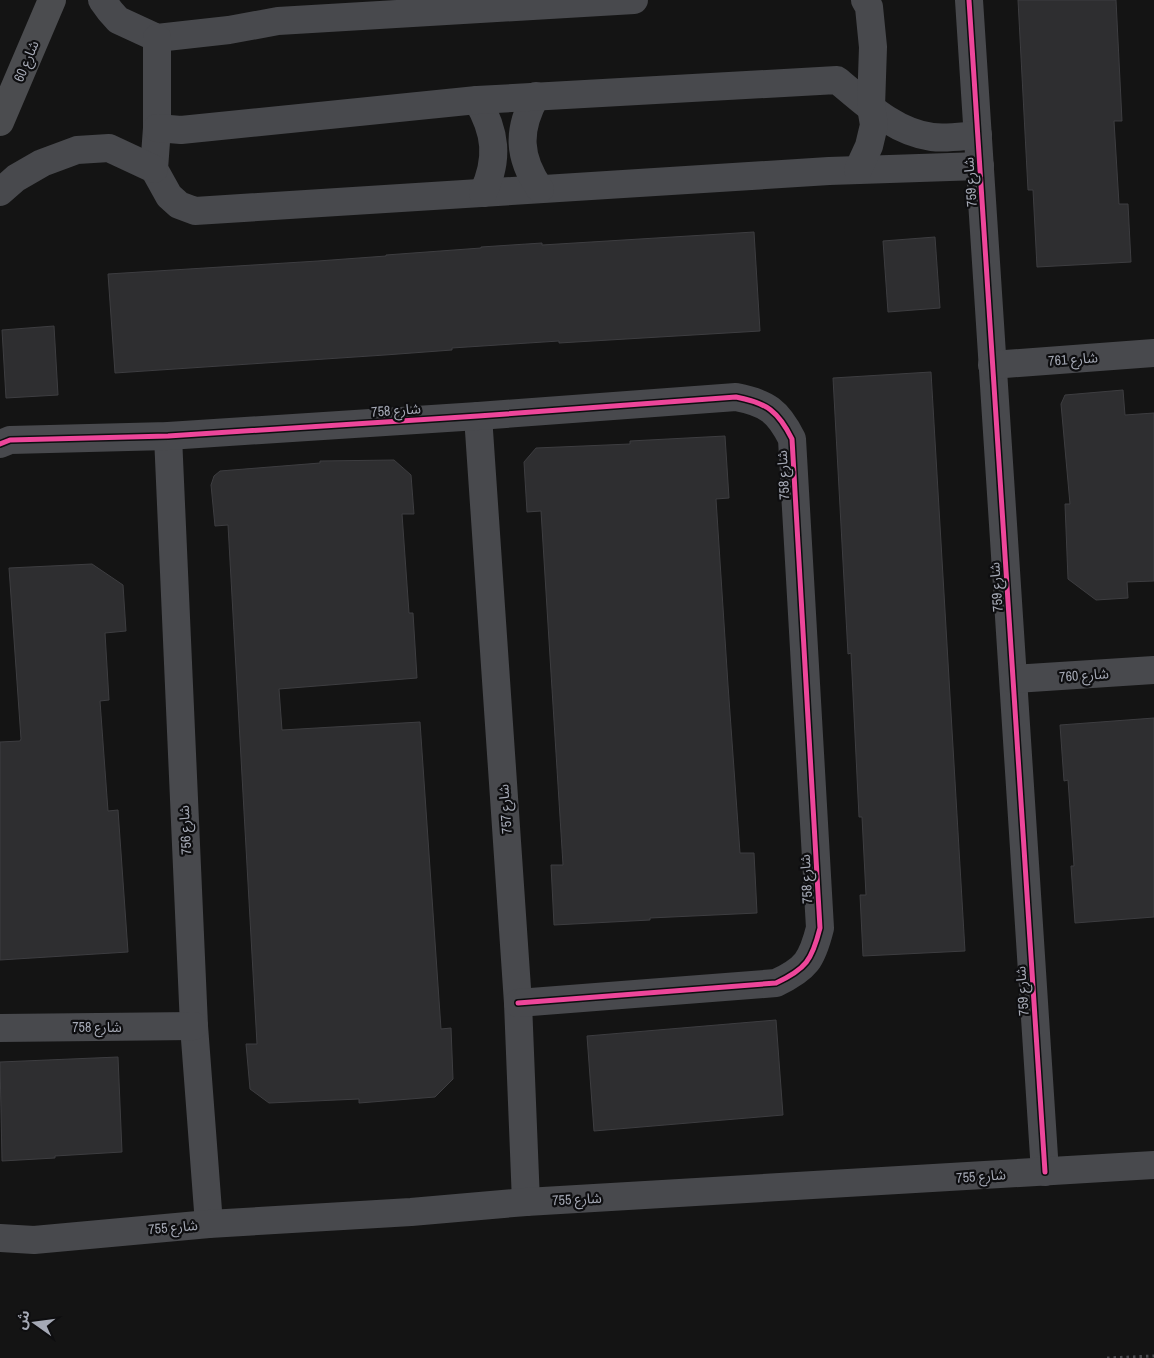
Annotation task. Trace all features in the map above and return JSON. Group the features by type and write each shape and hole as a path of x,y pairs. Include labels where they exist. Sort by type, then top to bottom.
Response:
{"main road":[{"name":"شارع 60","path":"0,122 52,0"}],"street":[{"path":"102,0 118,20 157,38 229,30 278,22 634,0"},
{"path":"858,170 869,146 874,126 871,107 873,47 869,7 865,0"},
{"name":"شارع 759","path":"969,0 1045,1172"},
{"path":"157,38 157,128 154,169 169,196 178,205 195,211 858,170 980,166"},
{"path":"157,128 181,130 478,100 837,80 900,127 930,137 948,138 978,135"},
{"path":"536,96 528,111 523,128 522,144 525,161 531,176 540,189"},
{"path":"478,100 492,132 494,150 490,179 483,193"},
{"path":"0,192 16,178 42,163 77,150 108,148 154,169"},
{"name":"شارع 761","path":"992,365 1154,353"},
{"name":"شارع 758","path":"0,444 10,440 168,436 736,397 755,401 772,409 784,423 792,439 820,928 815,950 804,966 792,976 776,984 518,1003"},
{"name":"شارع 757","path":"478,416 518,1003 526,1202"},
{"name":"شارع 756","path":"168,436 194,1026 208,1224"},
{"name":"شارع 760","path":"1014,679 1154,670"},
{"name":"شارع 758","path":"0,1028 194,1026"},
{"name":"شارع 755","path":"0,1238 34,1240 208,1224 410,1212 526,1202 1154,1165"}],"path":[{"path":"1107,1358 1154,1356"}],"building":[{"path":"1018,0 1116,0 1122,121 1114,121 1119,204 1128,204 1131,262 1037,267 1033,190 1028,190"},
{"path":"754,232 760,331 559,343 559,341 115,373 108,274 318,261 542,243 542,245"},
{"path":"935,237 940,308 888,312 883,241"},
{"path":"54,326 58,395 6,398 2,330"},
{"path":"931,372 965,951 863,956 860,895 866,895 862,817 859,817 851,653 848,654 833,378"},
{"path":"1123,390 1125,415 1154,413 1154,581 1127,582 1128,598 1096,600 1068,579 1065,504 1070,504 1061,404 1065,395"},
{"path":"725,436 729,498 716,499 728,685 740,853 754,853 757,913 554,925 551,865 563,865 541,511 527,512 524,462 536,448 630,444 630,441"},
{"path":"394,460 411,475 414,514 402,514 409,613 413,613 417,678 279,689 282,730 420,722 441,1029 451,1028 453,1079 435,1097 359,1103 359,1099 269,1103 250,1089 246,1044 257,1044 228,525 215,526 211,485 214,476 220,471 320,463 320,461"},
{"path":"92,564 123,585 126,631 105,633 109,700 100,701 108,811 118,810 128,952 0,960 0,742 20,741 21,739 9,568"},
{"path":"1154,718 1154,917 1075,923 1071,866 1074,866 1068,780 1064,781 1060,725"},
{"path":"776,1020 783,1115 594,1131 587,1036"},
{"path":"118,1057 122,1152 2,1161 0,1062"}],"cycle path":[{"path":"969,0 1045,1172"},
{"path":"0,444 10,440 168,436 736,397 764,406 782,421 792,439 820,928 814,948 801,968 776,983 518,1003"}]}
